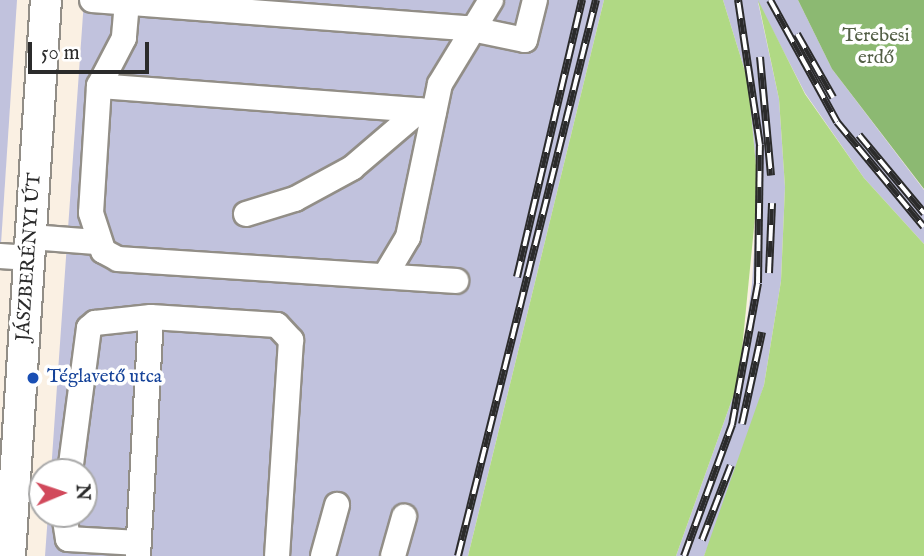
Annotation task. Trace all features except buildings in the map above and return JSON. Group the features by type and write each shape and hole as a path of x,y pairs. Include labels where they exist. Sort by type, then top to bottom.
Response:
{"main road":[{"name":"JÁSZBERÉNYI ÚT","path":"7,537 46,0"}],"lane":[{"path":"92,0 219,4 476,29 525,40 535,0"},
{"path":"386,274 408,237 427,111 440,84 476,29 491,0"},
{"path":"137,2 124,38 99,86 91,213 96,242 118,259 386,274 456,281"},
{"path":"99,86 427,111"},
{"path":"246,214 295,199 352,168 427,111"},
{"path":"0,256 30,248 96,242"},
{"path":"72,458 89,328 150,317 287,329 291,340 277,556"},
{"path":"66,528 68,539 138,550 150,317"},
{"path":"323,556 337,505"},
{"path":"393,556 404,517"}],"shaded area":[{"path":"0,0 17,0 0,259"},
{"path":"84,0 604,0 468,556 45,556 47,528 98,528 98,458 52,458"},
{"path":"723,0 798,0 832,69 924,190 924,244 864,178 805,93 758,2 779,99 785,187 781,281 764,385 732,488 704,556 676,556 739,380 752,284 758,187 748,81"}],"green space":[{"path":"604,0 723,0 748,81 758,187 739,380 676,556 468,556"},
{"path":"758,0 805,94 864,178 924,244 924,556 704,556 764,385 781,281 785,187 779,99"},
{"name":"Terebesi erdő","path":"798,0 924,0 924,189 832,69"}],"railway":[{"path":"517,277 582,0"},
{"path":"458,556 596,0"},
{"path":"684,556 732,425 758,283 760,145 738,0"},
{"path":"770,0 837,122 924,227"},
{"path":"797,34 833,97"},
{"path":"760,57 771,175"},
{"path":"859,135 924,213"},
{"path":"769,273 772,203"},
{"path":"742,424 762,332"},
{"path":"702,540 731,465"}],"place":[{"name":"Téglavető utca","path":"33,378"}]}
